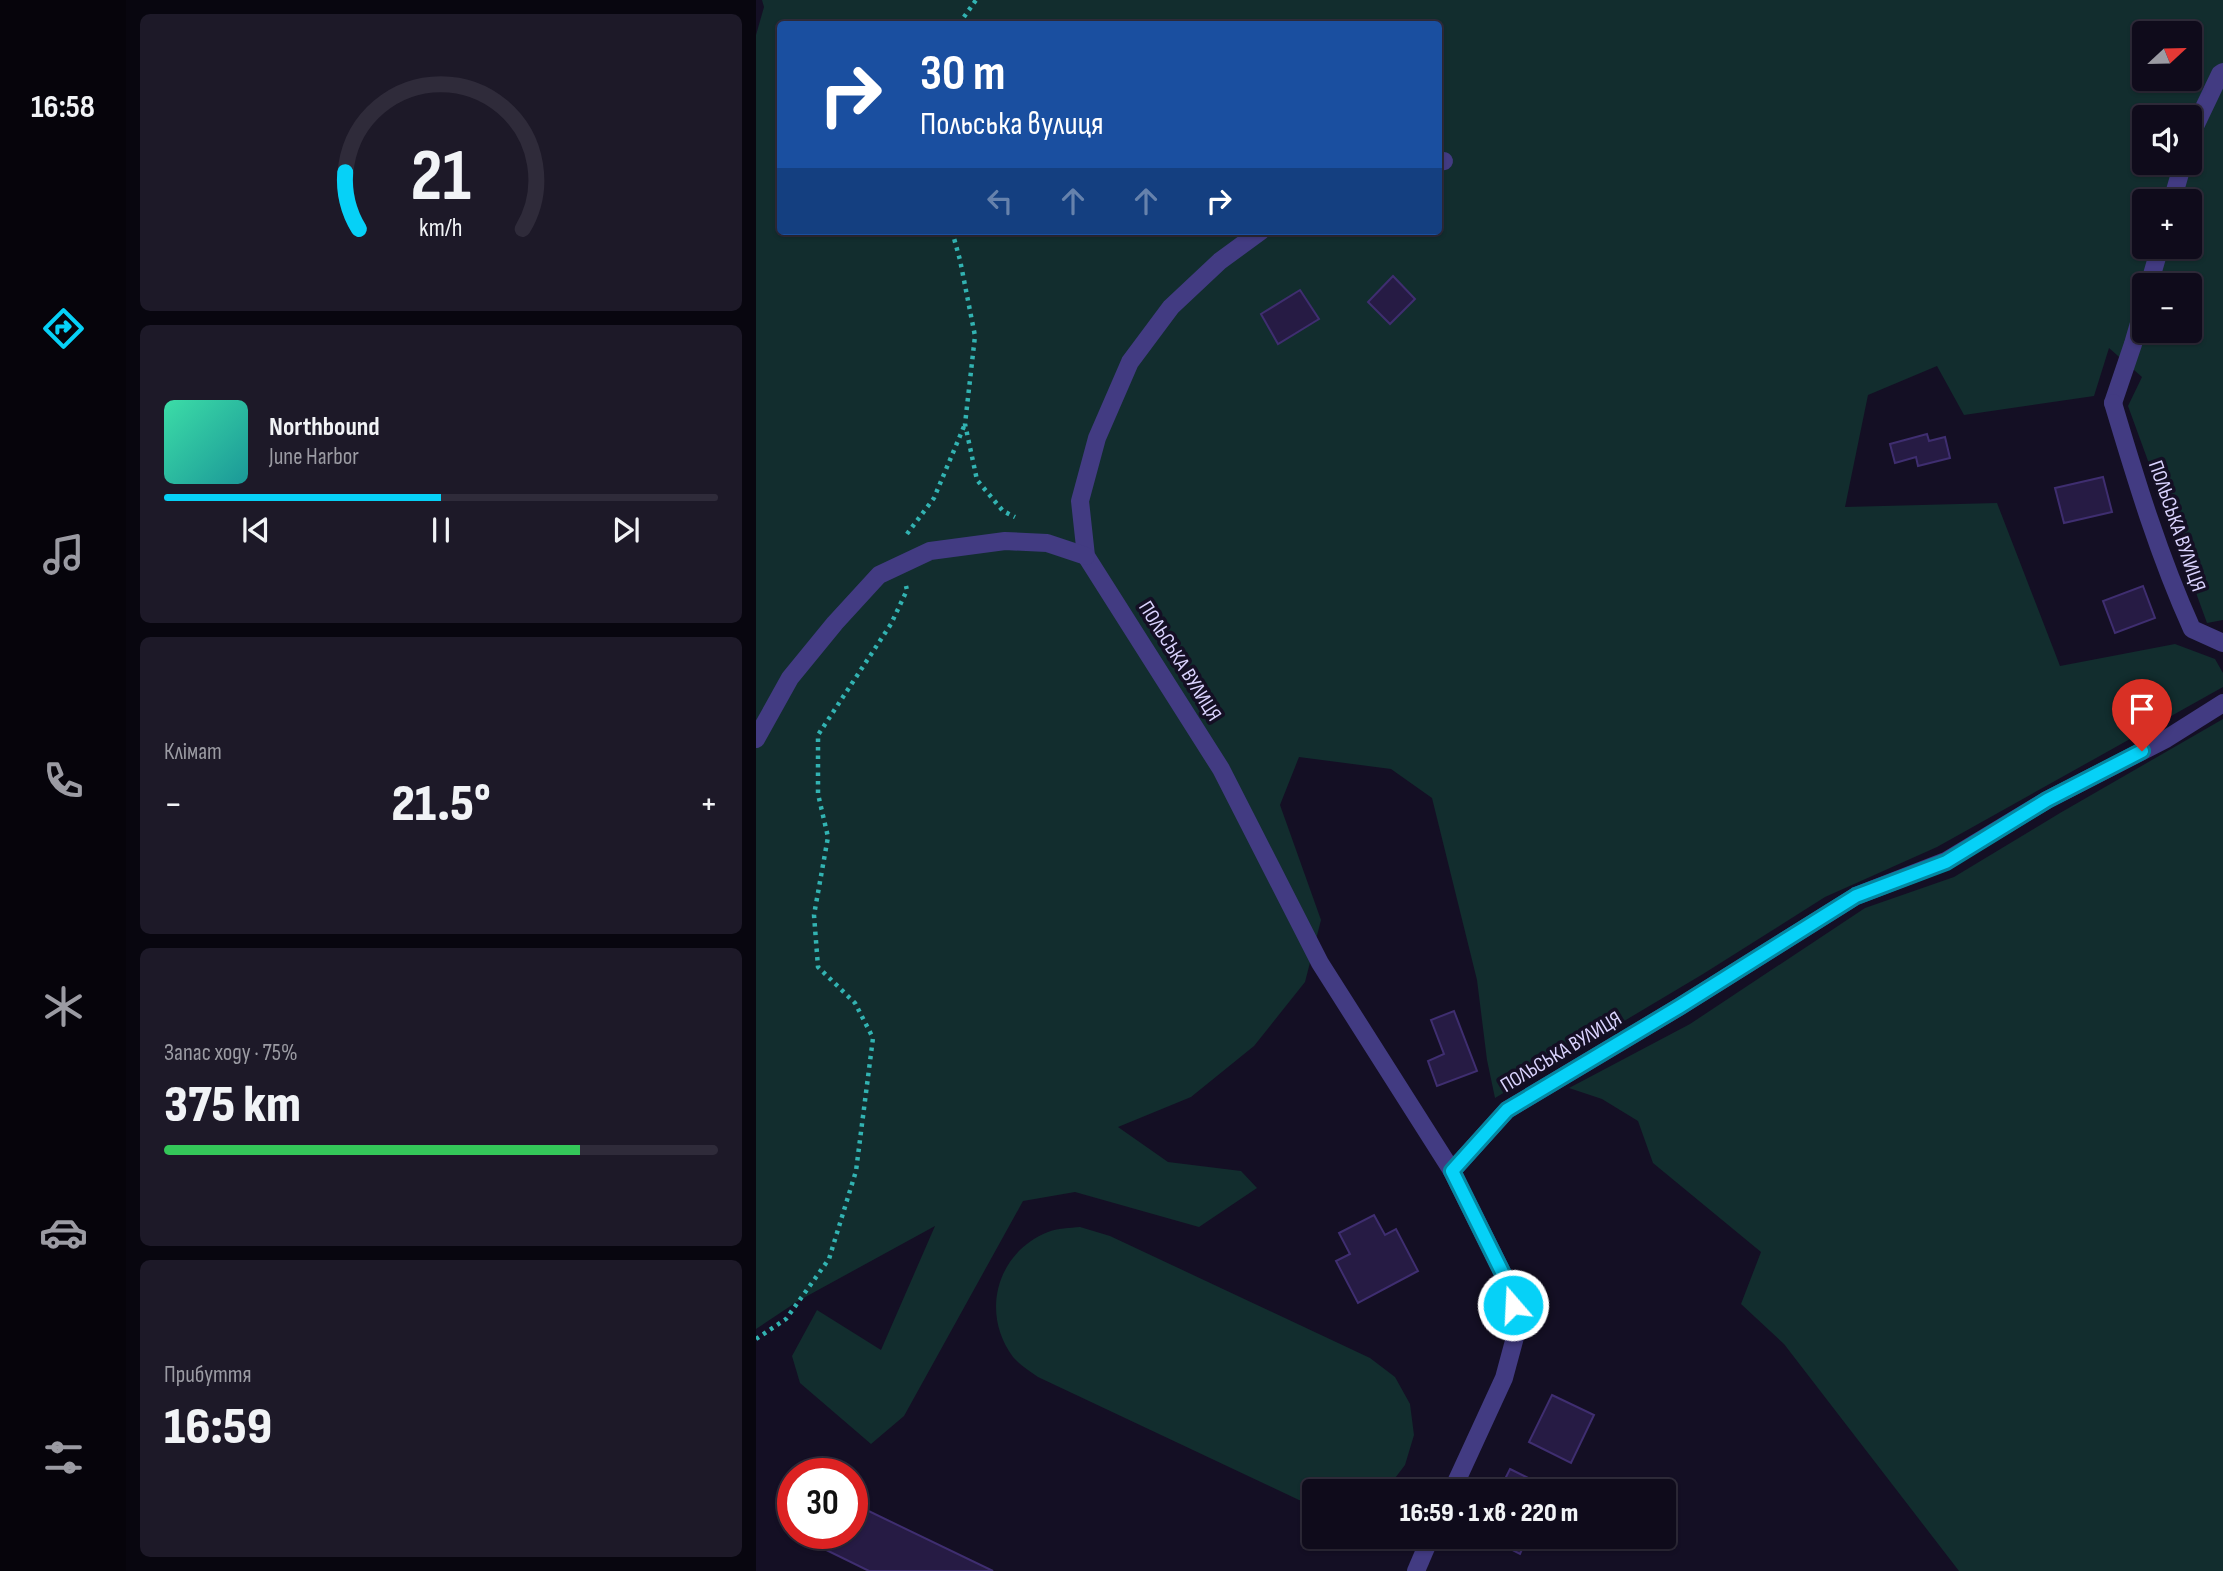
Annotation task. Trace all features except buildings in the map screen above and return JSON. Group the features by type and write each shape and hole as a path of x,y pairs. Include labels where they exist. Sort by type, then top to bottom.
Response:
{"street":[{"path":"2202,113 2223,72"},
{"name":"ПОЛЬСЬКА ВУЛИЦЯ","path":"1256,235 1220,261 1171,307 1130,362 1097,438 1080,501 1086,556 1221,769 1320,963 1452,1171 1507,1110 1679,1007 1856,896 1946,862 2047,800 2166,739 2223,703"},
{"name":"ПОЛЬСЬКА ВУЛИЦЯ","path":"2133,343 2113,403 2171,584 2192,629 2223,643"},
{"path":"756,739 790,678 879,575 930,551 1005,541 1047,543 1086,556"},
{"path":"1452,1171 1508,1284 1518,1326 1504,1378 1458,1479"},
{"path":"1416,1571 1425,1549"}],"path":[{"path":"961,21 976,0"},
{"path":"756,1339 786,1320 829,1259 856,1171 873,1038 855,1003 818,967 814,915 828,837 818,794 818,735 891,624 907,590 900,565 906,536 934,498 965,424 975,336 953,235"},
{"path":"965,424 976,480 1003,511 1015,518"}],"green space":[{"path":"762,0 2223,0 2223,620 2207,623 2128,406 2142,377 2109,348 2094,396 1964,415 1937,366 1868,395 1845,507 1997,503 2060,666 2175,644 2215,659 2223,673 2223,687 1937,847 1825,897 1703,974 1495,1098 1487,1060 1477,980 1432,798 1391,769 1299,757 1280,805 1321,920 1305,982 1254,1046 1191,1097 1118,1127 1168,1162 1241,1171 1257,1188 1199,1227 1075,1192 1023,1201 904,1416 871,1444 800,1383 792,1356 817,1310 881,1350 935,1226 798,1301 756,1329 756,35 764,7"},
{"path":"2223,719 2223,1571 1959,1571 1784,1344 1741,1304 1761,1252 1653,1163 1638,1121 1602,1099 1569,1088 1690,1024 1865,908 1954,877"},
{"path":"1080,1227 1110,1236 1370,1358 1395,1377 1410,1404 1414,1435 1405,1465 1394,1479 1302,1479 1302,1501 1038,1377 1013,1357 1003,1340 997,1322 996,1303 999,1286 1016,1254 1030,1241 1064,1228"}],"route":[{"path":"1513,1305 1508,1284 1452,1171 1507,1110 1679,1007 1856,896 1946,862 2047,800 2142,751"}]}
